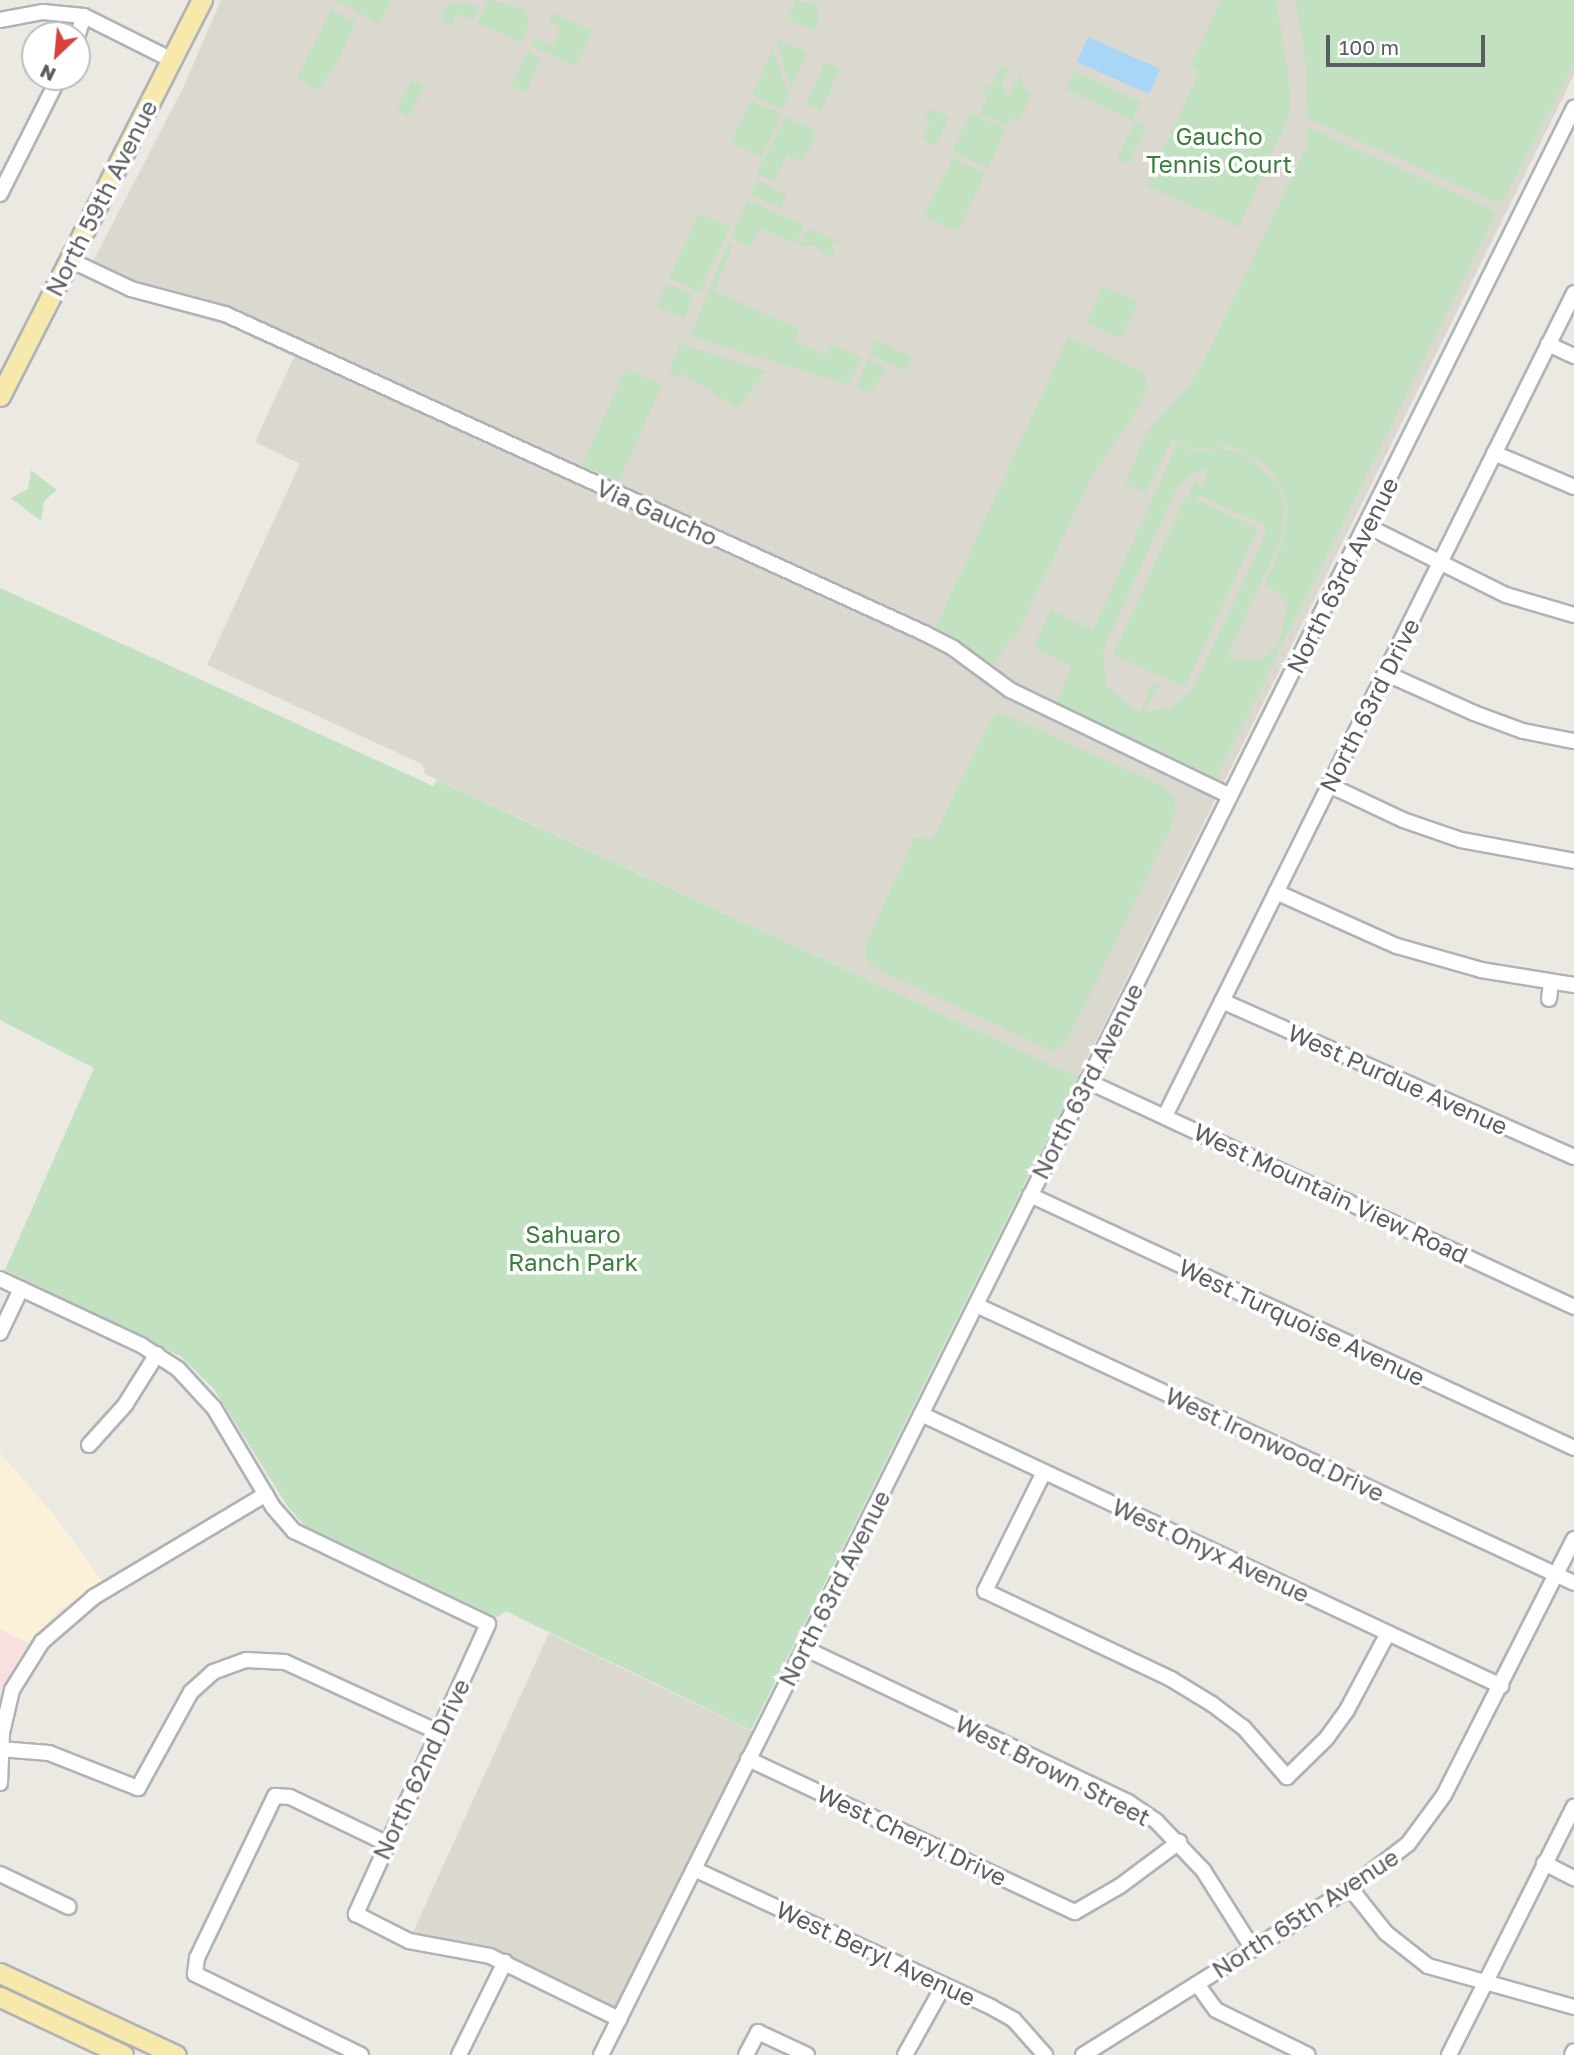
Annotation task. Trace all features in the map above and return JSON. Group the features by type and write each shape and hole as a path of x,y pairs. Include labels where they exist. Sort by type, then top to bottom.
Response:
{"main road":[{"name":"North 59th Avenue","path":"0,396 202,0"},
{"path":"0,1973 176,2055"},
{"path":"0,1997 123,2055"},
{"path":"85,2037 101,2031 153,2055"}],"street":[{"path":"0,20 43,12 84,16 172,60"},
{"path":"82,21 84,16"},
{"path":"0,194 52,91"},
{"name":"North 63rd Avenue","path":"601,2055 1087,1080 1367,527 1574,108"},
{"name":"Via Gaucho","path":"71,260 131,289 225,314 915,629 953,648 1010,690 1230,796"},
{"name":"North 63rd Drive","path":"1165,1116 1574,293"},
{"path":"1548,344 1574,356"},
{"path":"1494,453 1574,487"},
{"path":"1367,527 1506,595 1574,615"},
{"path":"1385,673 1486,718 1574,741"},
{"path":"1329,785 1403,820 1461,840 1574,861"},
{"path":"1276,892 1397,946 1481,970 1574,985"},
{"path":"1549,999 1551,983"},
{"name":"West Purdue Avenue","path":"1222,1002 1574,1157"},
{"name":"West Mountain View Road","path":"1087,1080 1574,1307"},
{"name":"West Turquoise Avenue","path":"1030,1195 1574,1448"},
{"path":"0,1279 157,1354 197,1386 214,1408 266,1494 107,1588 59,1626 29,1657 12,1690 1,1749 0,1783"},
{"path":"0,1332 20,1289"},
{"name":"West Ironwood Drive","path":"976,1305 1574,1583"},
{"path":"89,1445 125,1405 157,1354"},
{"name":"West Onyx Avenue","path":"921,1413 1501,1686"},
{"path":"1044,1472 985,1591 1171,1679 1212,1704 1243,1727 1287,1777 1326,1739 1347,1710 1388,1633"},
{"name":"North 62nd Drive","path":"266,1494 295,1531 488,1624 356,1914 409,1941 470,1950 505,1962"},
{"name":"North 65th Avenue","path":"1083,2055 1350,1888 1398,1853 1427,1822 1501,1686 1574,1539"},
{"name":"West Brown Street","path":"804,1648 1128,1802 1179,1842 1215,1887 1254,1949"},
{"path":"1,1749 49,1754 138,1788 183,1704 202,1681 213,1672 246,1660 285,1662 438,1732"},
{"name":"West Cheryl Drive","path":"748,1759 1075,1912 1120,1886 1179,1842"},
{"path":"361,2055 195,1974 197,1958 275,1796 290,1797 387,1843"},
{"path":"1449,2055 1574,1807"},
{"path":"1544,1863 1574,1878"},
{"name":"West Beryl Avenue","path":"694,1869 1014,2020 1045,2055"},
{"path":"0,1874 69,1907"},
{"path":"1350,1888 1369,1915 1404,1949 1428,1966 1574,2007"},
{"path":"459,2055 505,1962 619,2019"},
{"path":"1197,1984 1216,2010 1308,2055"},
{"path":"905,2055 944,1985"},
{"path":"746,2055 758,2032 807,2055"}],"shaded area":[{"path":"221,0 1574,0 1574,75 1078,1077 425,774 422,764 207,665 300,464 255,442 294,357 226,325 129,298 85,277 183,88"},
{"path":"0,1453 56,1517 102,1581 61,1609 28,1643 0,1630"},
{"path":"0,1630 28,1643 0,1691"},
{"path":"549,1633 760,1735 619,2019 505,1962 409,1941"}],"green space":[{"path":"335,0 391,0 379,24"},
{"path":"494,0 524,10 529,22 522,43 477,23 487,1"},
{"path":"796,0 816,5 819,20 814,31 788,19"},
{"name":"Gaucho Tennis Court","path":"1221,0 1276,0 1288,71 1290,113 1239,227 1147,186 1199,72 1190,67"},
{"path":"1295,0 1574,0 1574,62 1503,201 1493,201 1308,118 1304,46"},
{"path":"449,2 479,6 473,21 457,14 451,27 440,21"},
{"path":"331,10 356,22 336,64 320,88 314,89 297,78"},
{"path":"553,13 593,31 576,67 534,47 530,37 553,46 561,27 549,22"},
{"path":"778,40 807,53 791,89 776,42"},
{"path":"773,49 789,96 783,109 752,95"},
{"path":"527,51 541,58 526,93 511,86"},
{"path":"825,62 840,69 821,111 806,104"},
{"path":"1001,65 1010,69 1002,84 1007,97 1021,73 1024,89 1031,95 1019,120 1011,117 1007,125 980,113 987,96 981,90 983,86 991,87"},
{"path":"1074,71 1141,102 1132,120 1065,89"},
{"path":"411,80 424,86 409,117 396,110"},
{"path":"751,100 781,114 761,157 731,143"},
{"path":"928,108 949,117 935,147 922,138 930,120 924,116"},
{"path":"970,113 1006,129 988,168 952,152"},
{"path":"785,117 817,131 802,162 787,155 774,182 757,173"},
{"path":"1135,121 1146,126 1128,165 1116,160"},
{"path":"1308,127 1497,212 1216,778 1056,703 1072,666 1033,648 1051,610 1093,630 1177,444 1193,452 1220,448 1245,454 1277,483 1285,507 1281,539 1227,657 1262,661 1279,642 1288,603 1265,583 1281,548 1288,507 1277,478 1265,464 1232,446 1193,449 1172,440 1146,493 1125,483 1147,431 1189,386 1203,363 1308,143","holes":["1208,468 1203,485 1195,482 1189,495 1197,499 1199,495 1263,524 1266,533 1192,691 1171,708 1144,712 1158,686 1152,683 1141,711 1133,709 1106,685 1103,650 1177,488 1193,473"]},
{"path":"953,158 985,173 958,232 923,216"},
{"path":"757,180 787,195 781,208 750,195"},
{"path":"748,201 804,225 796,244 760,228 751,247 731,238"},
{"path":"699,213 730,227 700,292 669,278"},
{"path":"809,228 843,244 831,244 836,257 823,254 813,245 799,247"},
{"path":"728,244 733,246 714,291 799,329 794,340 825,355 831,344 862,358 849,385 690,336"},
{"path":"667,284 693,294 685,318 656,307"},
{"path":"1103,286 1138,302 1121,339 1086,323"},
{"path":"1068,337 1143,372 1148,387 1133,417 1093,474 1019,630 990,667 985,666 936,627"},
{"path":"876,340 912,357 905,371 869,355"},
{"path":"680,344 766,371 738,408 681,373 678,378 668,372"},
{"path":"867,360 886,368 873,392 857,388"},
{"path":"626,368 662,385 619,481 582,465"},
{"path":"31,470 57,490 44,501 41,521 11,498 28,489"},
{"path":"1186,495 1258,528 1185,687 1113,655"},
{"name":"Sahuaro Ranch Park","path":"0,588 433,786 437,780 1078,1077 751,1730 506,1611 497,1617 305,1526 288,1507 214,1389 180,1356 5,1270 94,1068 0,1020"},
{"path":"999,712 1163,786 1174,798 1176,811 1169,832 1067,1041 1054,1052 875,968 865,956 865,947 914,838 933,839 989,723"}],"water":[{"path":"1088,37 1160,69 1149,94 1077,62"}]}
